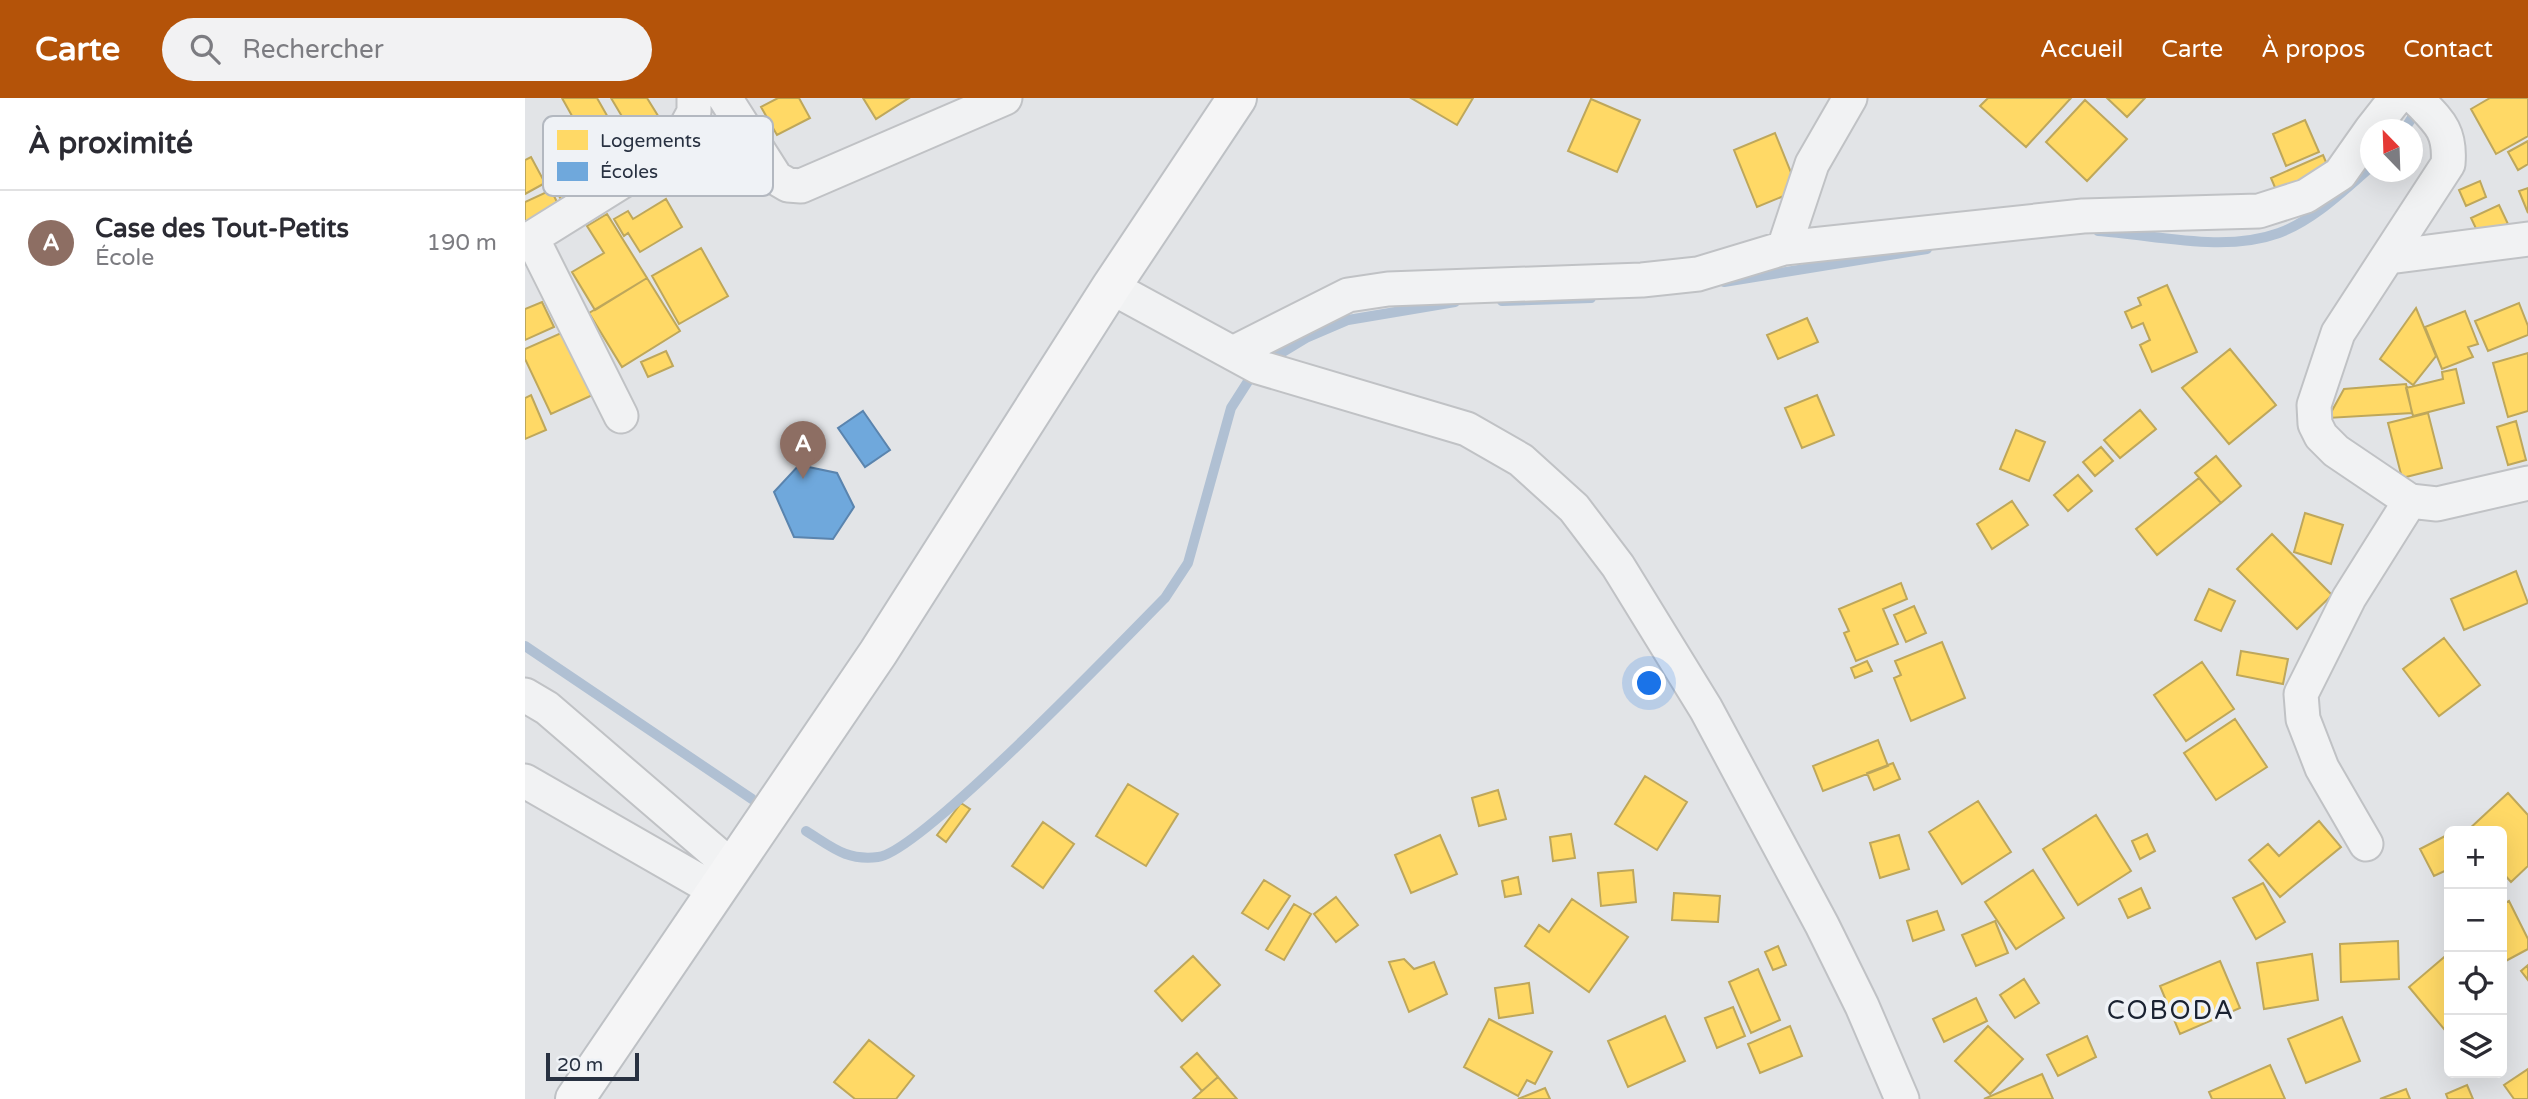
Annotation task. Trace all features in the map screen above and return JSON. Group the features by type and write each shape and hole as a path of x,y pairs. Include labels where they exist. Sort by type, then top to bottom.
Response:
{"main road":[{"path":"575,1099 878,653 1111,287 1237,98"}],"street":[{"path":"692,116 694,98"},
{"path":"725,98 736,116"},
{"path":"1784,248 1812,164 1850,98"},
{"path":"2380,119 2396,98"},
{"path":"2416,98 2444,128 2450,145 2448,164 2338,333 2314,405 2315,424 2321,436 2336,451 2410,501 2438,504 2528,483"},
{"path":"773,173 787,185 801,186 989,102"},
{"path":"1233,353 1348,295 1388,289 1641,280 1698,274 1784,248 2083,216 2259,211 2306,197 2340,174 2360,146"},
{"path":"599,196 528,240 621,416"},
{"path":"2389,257 2528,239"},
{"path":"1111,287 1258,367 1467,429 1521,460 1574,508 1618,566 1706,709 1863,1006 1902,1099"},
{"path":"2365,844 2322,768 2303,719 2301,694 2349,598 2410,501"},
{"path":"525,695 547,708 724,878"},
{"path":"525,781 724,878"}],"building: Logements":[{"path":"562,98 597,98 607,116 572,116"},
{"path":"611,98 647,98 658,116 622,116"},
{"path":"778,98 799,98 810,118 777,135 773,128 773,116 766,116 761,107"},
{"path":"863,98 909,98 876,119"},
{"path":"1411,98 1473,98 1457,125"},
{"path":"1988,98 2071,98 2026,147 1980,106"},
{"path":"2107,98 2145,98 2127,117"},
{"path":"2490,98 2528,98 2528,136 2496,154 2471,109"},
{"path":"1591,99 1640,120 1617,172 1568,151"},
{"path":"2085,100 2127,139 2087,181 2046,142"},
{"path":"2305,120 2319,152 2286,166 2273,134"},
{"path":"1775,133 1798,190 1757,207 1734,150"},
{"path":"2528,141 2528,164 2518,170 2508,152"},
{"path":"2323,155 2331,174 2279,197 2271,178"},
{"path":"531,157 543,184 525,194 525,160"},
{"path":"2480,181 2486,197 2466,206 2459,190"},
{"path":"2528,188 2528,213 2519,191"},
{"path":"543,194 543,196 554,196 560,208 525,225 525,202"},
{"path":"559,196 576,196 563,203"},
{"path":"666,199 682,227 640,252 628,233 624,236 614,219 628,211 633,219"},
{"path":"2499,205 2508,224 2480,237 2471,218"},
{"path":"607,214 647,278 595,310 572,272 604,253 587,226"},
{"path":"701,248 728,296 679,324 652,276"},
{"path":"647,278 680,331 622,367 589,313"},
{"path":"2167,285 2197,352 2152,372 2140,345 2150,340 2143,323 2132,328 2125,312 2141,305 2138,298"},
{"path":"542,302 554,327 525,340 525,309"},
{"path":"2519,303 2528,326 2528,335 2488,351 2475,321"},
{"path":"2416,308 2436,356 2413,385 2380,359"},
{"path":"2465,311 2478,344 2468,347 2473,357 2442,369 2425,327"},
{"path":"1807,318 1818,342 1778,359 1767,335"},
{"path":"568,330 597,393 551,414 525,359 525,349"},
{"path":"2230,349 2276,405 2229,444 2182,388"},
{"path":"666,351 673,366 648,377 641,362"},
{"path":"2528,353 2528,411 2508,417 2493,363"},
{"path":"2456,369 2464,403 2413,416 2406,388 2443,379 2442,372"},
{"path":"2406,384 2412,413 2328,418 2344,389"},
{"path":"531,395 546,430 525,439 525,398"},
{"path":"1817,395 1834,435 1802,448 1785,408"},
{"path":"2140,410 2156,429 2120,458 2104,440"},
{"path":"2428,413 2442,468 2402,478 2388,423"},
{"path":"2516,421 2526,460 2508,465 2497,427"},
{"path":"2016,430 2045,442 2029,481 2000,469"},
{"path":"2101,447 2113,461 2095,476 2083,462"},
{"path":"2216,456 2241,486 2221,503 2195,473"},
{"path":"2078,475 2092,491 2068,511 2054,495"},
{"path":"2199,478 2221,503 2157,555 2136,529"},
{"path":"2012,501 2028,525 1992,549 1977,524"},
{"path":"2305,513 2343,525 2331,564 2294,552"},
{"path":"2272,534 2332,595 2297,629 2237,569"},
{"path":"2516,571 2528,603 2464,630 2451,599"},
{"path":"1901,583 1907,599 1883,609 1898,644 1856,661 1844,633 1849,631 1839,609"},
{"path":"2209,589 2235,601 2221,631 2195,620"},
{"path":"1914,606 1926,633 1906,642 1894,615"},
{"path":"2444,638 2480,685 2439,716 2403,669"},
{"path":"1942,642 1965,698 1911,721 1894,678 1901,675 1895,661"},
{"path":"2241,651 2288,659 2283,684 2237,675"},
{"path":"1867,661 1872,671 1855,678 1851,668"},
{"path":"2202,662 2234,709 2186,741 2154,695"},
{"path":"2235,719 2267,767 2216,800 2184,753"},
{"path":"1878,740 1888,766 1823,791 1813,766"},
{"path":"1893,763 1900,779 1874,790 1867,773"},
{"path":"1645,776 1687,802 1657,850 1615,824"},
{"path":"1128,784 1178,814 1146,866 1096,836"},
{"path":"1498,790 1506,819 1479,826 1472,798"},
{"path":"2508,793 2528,815 2528,866 2511,882 2507,878 2507,826 2472,826"},
{"path":"1978,801 2011,852 1962,884 1929,832"},
{"path":"961,803 970,809 946,842 937,835"},
{"path":"2096,815 2131,871 2078,905 2043,849"},
{"path":"2319,821 2341,847 2280,897 2249,860 2268,844 2279,856"},
{"path":"1043,822 1074,844 1043,888 1012,866"},
{"path":"1571,834 1575,858 1553,861 1550,837"},
{"path":"2147,834 2155,851 2140,859 2132,841"},
{"path":"1440,835 1457,874 1411,893 1395,855"},
{"path":"1899,835 1909,869 1880,878 1870,843"},
{"path":"2444,837 2444,871 2434,876 2420,849"},
{"path":"1633,870 1636,902 1601,906 1598,873"},
{"path":"2033,870 2064,918 2016,949 1985,902"},
{"path":"1518,877 1521,894 1505,897 1502,881"},
{"path":"1264,880 1290,896 1268,929 1242,913"},
{"path":"2263,883 2285,922 2256,939 2233,898"},
{"path":"2141,888 2150,908 2128,918 2119,899"},
{"path":"1674,893 1720,896 1718,922 1672,920"},
{"path":"1336,897 1358,925 1336,942 1314,914"},
{"path":"1572,899 1628,937 1589,992 1525,946 1539,925 1549,932"},
{"path":"2509,901 2528,939 2528,949 2507,960 2507,952"},
{"path":"1294,904 1311,914 1284,960 1266,950"},
{"path":"1937,911 1944,930 1913,941 1907,921"},
{"path":"1995,921 2008,953 1976,966 1962,935"},
{"path":"2398,941 2399,979 2341,982 2340,944"},
{"path":"1778,946 1786,965 1773,970 1765,952"},
{"path":"2312,954 2318,1000 2264,1009 2257,963"},
{"path":"1193,956 1220,985 1182,1021 1155,991"},
{"path":"2444,957 2444,1029 2409,987"},
{"path":"1404,959 1414,969 1434,962 1447,994 1409,1012 1389,962"},
{"path":"2220,961 2240,1008 2180,1034 2160,986"},
{"path":"2528,965 2528,980 2521,971"},
{"path":"1758,969 1780,1020 1751,1033 1729,982"},
{"path":"2024,979 2039,1003 2015,1018 2000,995"},
{"path":"1529,983 1533,1013 1499,1018 1495,988"},
{"path":"1976,998 1987,1021 1944,1042 1933,1019"},
{"path":"1733,1007 1745,1036 1717,1048 1705,1018"},
{"path":"1665,1016 1685,1061 1628,1087 1608,1041"},
{"path":"2342,1017 2360,1061 2306,1083 2288,1039"},
{"path":"1489,1019 1552,1052 1535,1084 1527,1080 1518,1096 1464,1067"},
{"path":"1790,1026 1802,1056 1760,1073 1748,1044"},
{"path":"1988,1026 2023,1059 1990,1094 1955,1061"},
{"path":"2087,1036 2096,1057 2058,1076 2047,1055"},
{"path":"869,1040 914,1076 896,1099 855,1099 834,1082"},
{"path":"1197,1053 1218,1077 1202,1091 1181,1067"},
{"path":"2270,1065 2285,1099 2212,1099 2209,1092"},
{"path":"2528,1069 2528,1099 2514,1099 2504,1085"},
{"path":"2042,1074 2053,1099 1984,1099"},
{"path":"1218,1077 1237,1099 1193,1099 1202,1091"},
{"path":"2467,1085 2473,1099 2448,1099 2446,1094"},
{"path":"1545,1088 1550,1099 1518,1099"},
{"path":"2406,1089 2410,1099 2380,1099"}],"building: Écoles":[{"path":"863,411 890,450 865,467 838,428"},
{"path":"799,465 837,473 854,507 833,539 794,537 774,492"}],"waterway":[{"path":"2411,119 2419,107"},
{"path":"2098,231 2190,241 2236,242 2258,239 2304,221 2360,176"},
{"path":"1724,282 1927,249"},
{"path":"1502,301 1591,298"},
{"path":"1268,361 1306,338 1348,320 1455,302"},
{"path":"806,831 840,852 857,857 878,857 901,846 935,821 1021,742 1165,598 1188,563 1231,408 1254,372"},
{"path":"525,646 752,799"}],"place":[{"name":"Case des Tout-Petits","path":"803,479"}],"district":[{"name":"COBODA","path":"2171,1010"}]}
